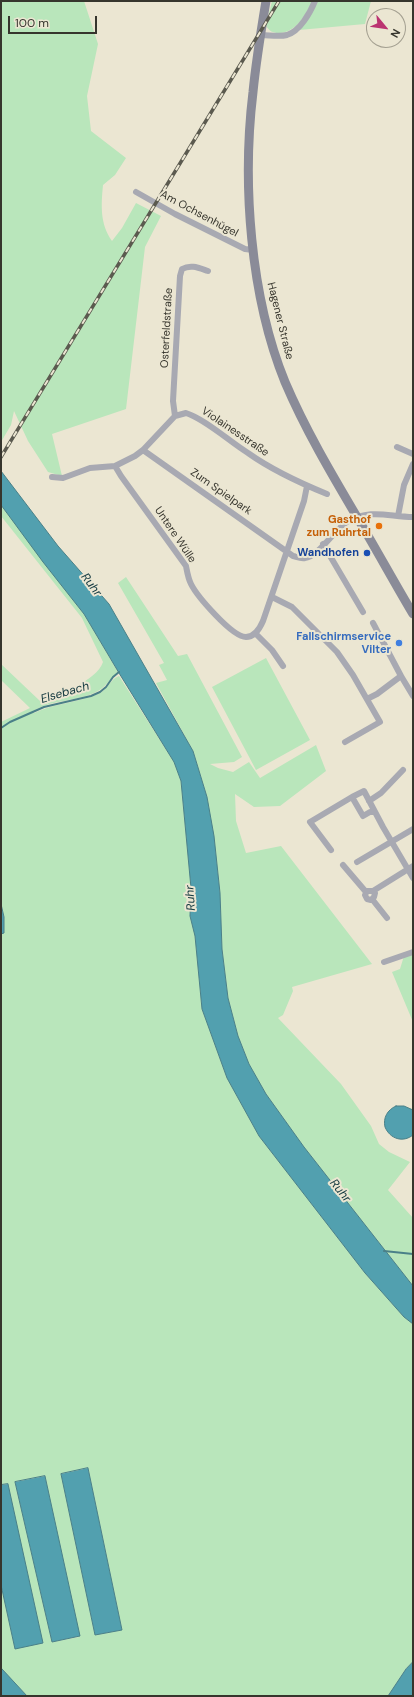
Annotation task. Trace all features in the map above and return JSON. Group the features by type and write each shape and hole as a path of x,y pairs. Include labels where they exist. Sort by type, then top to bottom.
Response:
{"main road":[{"name":"Hagener Straße","path":"266,1 257,58 250,129 249,197 253,250 268,331 285,381 318,452 413,614"}],"street":[{"path":"261,35 286,35 295,30 301,25 315,1"},
{"name":"Am Ochsenhügel","path":"136,192 162,207 245,249 253,250"},
{"name":"Osterfeldstraße","path":"175,416 173,401 180,276 182,269 187,267 196,267 208,271"},
{"name":"Violainesstraße","path":"175,416 183,413 189,414 248,454 307,486 327,494"},
{"path":"52,478 63,478 90,468 116,466 143,450 175,416"},
{"path":"397,447 413,454"},
{"name":"Zum Spielpark","path":"143,450 288,551"},
{"path":"398,516 404,485 413,464"},
{"name":"Untere Wülle","path":"116,466 120,476 186,566 191,583 197,593 225,625 236,635 247,637 255,633"},
{"path":"283,666 272,650 255,633 263,621 272,597 288,551 307,486"},
{"path":"288,551 293,556 307,558 314,555 346,522 357,518 376,513 413,517"},
{"path":"323,544 363,612"},
{"path":"272,597 292,607 336,652 353,675 380,722 345,742"},
{"path":"374,623 413,696"},
{"path":"367,698 377,694 401,676"},
{"path":"369,801 381,793 403,770"},
{"path":"330,850 310,822 364,791 392,841 410,868 413,878"},
{"path":"352,797 363,816 370,812 375,812"},
{"path":"357,862 413,829"},
{"path":"343,865 366,892 366,898 372,899 387,918"},
{"path":"366,892 369,890 373,891 410,868"},
{"path":"372,899 375,895 373,891"},
{"path":"384,962 413,952"}],"green space":[{"path":"1,1 84,1 98,44 87,96 91,131 126,158 115,175 103,185 102,214 105,228 112,241 122,228 136,203 161,216 145,247 126,409 52,434 62,476 48,472 28,441 14,411 11,425 1,442"},
{"path":"272,1 313,1 296,26 285,32 275,33 266,26"},
{"path":"317,1 371,1 369,8 366,8 365,24 299,30"},
{"path":"1,505 84,614 118,672 104,687 90,695 49,704 33,711 34,713 98,694 119,676 174,762 181,781 191,888 190,916 195,935 202,1009 227,1078 259,1136 365,1273 404,1317 413,1324 413,1662 406,1669 388,1696 27,1696 2,1670 1,1671 1,1585 15,1649 8,1484 1,1485 1,934 4,933 4,917 1,904 1,722 30,708 1,680 1,664 40,701 66,691 85,681 93,676 103,662 82,618 1,516","holes":["88,1468 122,1630 95,1635 61,1474","45,1476 79,1637 52,1642 15,1482"]},
{"path":"126,577 178,656 187,654 242,757 234,762 210,764 233,772 249,762 260,778 316,745 326,771 280,806 254,807 235,794 236,821 246,853 281,846 372,964 292,987 293,991 283,1015 278,1018 341,1084 371,1126 379,1144 389,1152 410,1162 388,1190 413,1218 413,1286 304,1147 266,1094 249,1064 238,1036 228,998 222,949 218,872 207,797 193,751 156,683 167,680 159,665 164,663 118,583"},
{"path":"266,658 310,740 256,770 212,687"},
{"path":"413,954 413,1022 392,972 400,969 404,956"}],"water":[{"name":"Ruhr","path":"1,471 58,546 109,604 193,751 207,797 214,836 220,893 222,949 228,998 238,1036 249,1064 266,1094 304,1147 413,1286 413,1324 404,1317 365,1273 259,1136 227,1078 202,1009 195,936 190,916 191,888 181,781 174,762 84,614 1,505"},
{"path":"1,904 4,917 4,933 1,934"},
{"path":"396,1106 404,1106 413,1110 413,1135 405,1139 393,1137 385,1127 386,1115"},
{"path":"88,1468 122,1630 95,1635 61,1474"},
{"path":"45,1476 80,1636 52,1642 15,1482"},
{"path":"8,1484 43,1643 15,1649 1,1585 1,1485"},
{"path":"413,1662 413,1696 388,1696 406,1669"},
{"path":"2,1669 27,1696 1,1696"}],"waterway":[{"name":"Elsebach","path":"1,728 10,722 44,707 91,696 100,692 119,672"},
{"path":"384,1251 413,1254"}],"railway":[{"path":"1,457 279,1"}],"place":[{"name":"Gasthof zum Ruhrtal","path":"379,526"},
{"name":"Wandhofen","path":"367,553"},
{"name":"Fallschirmservice Vilter","path":"399,643"}]}
